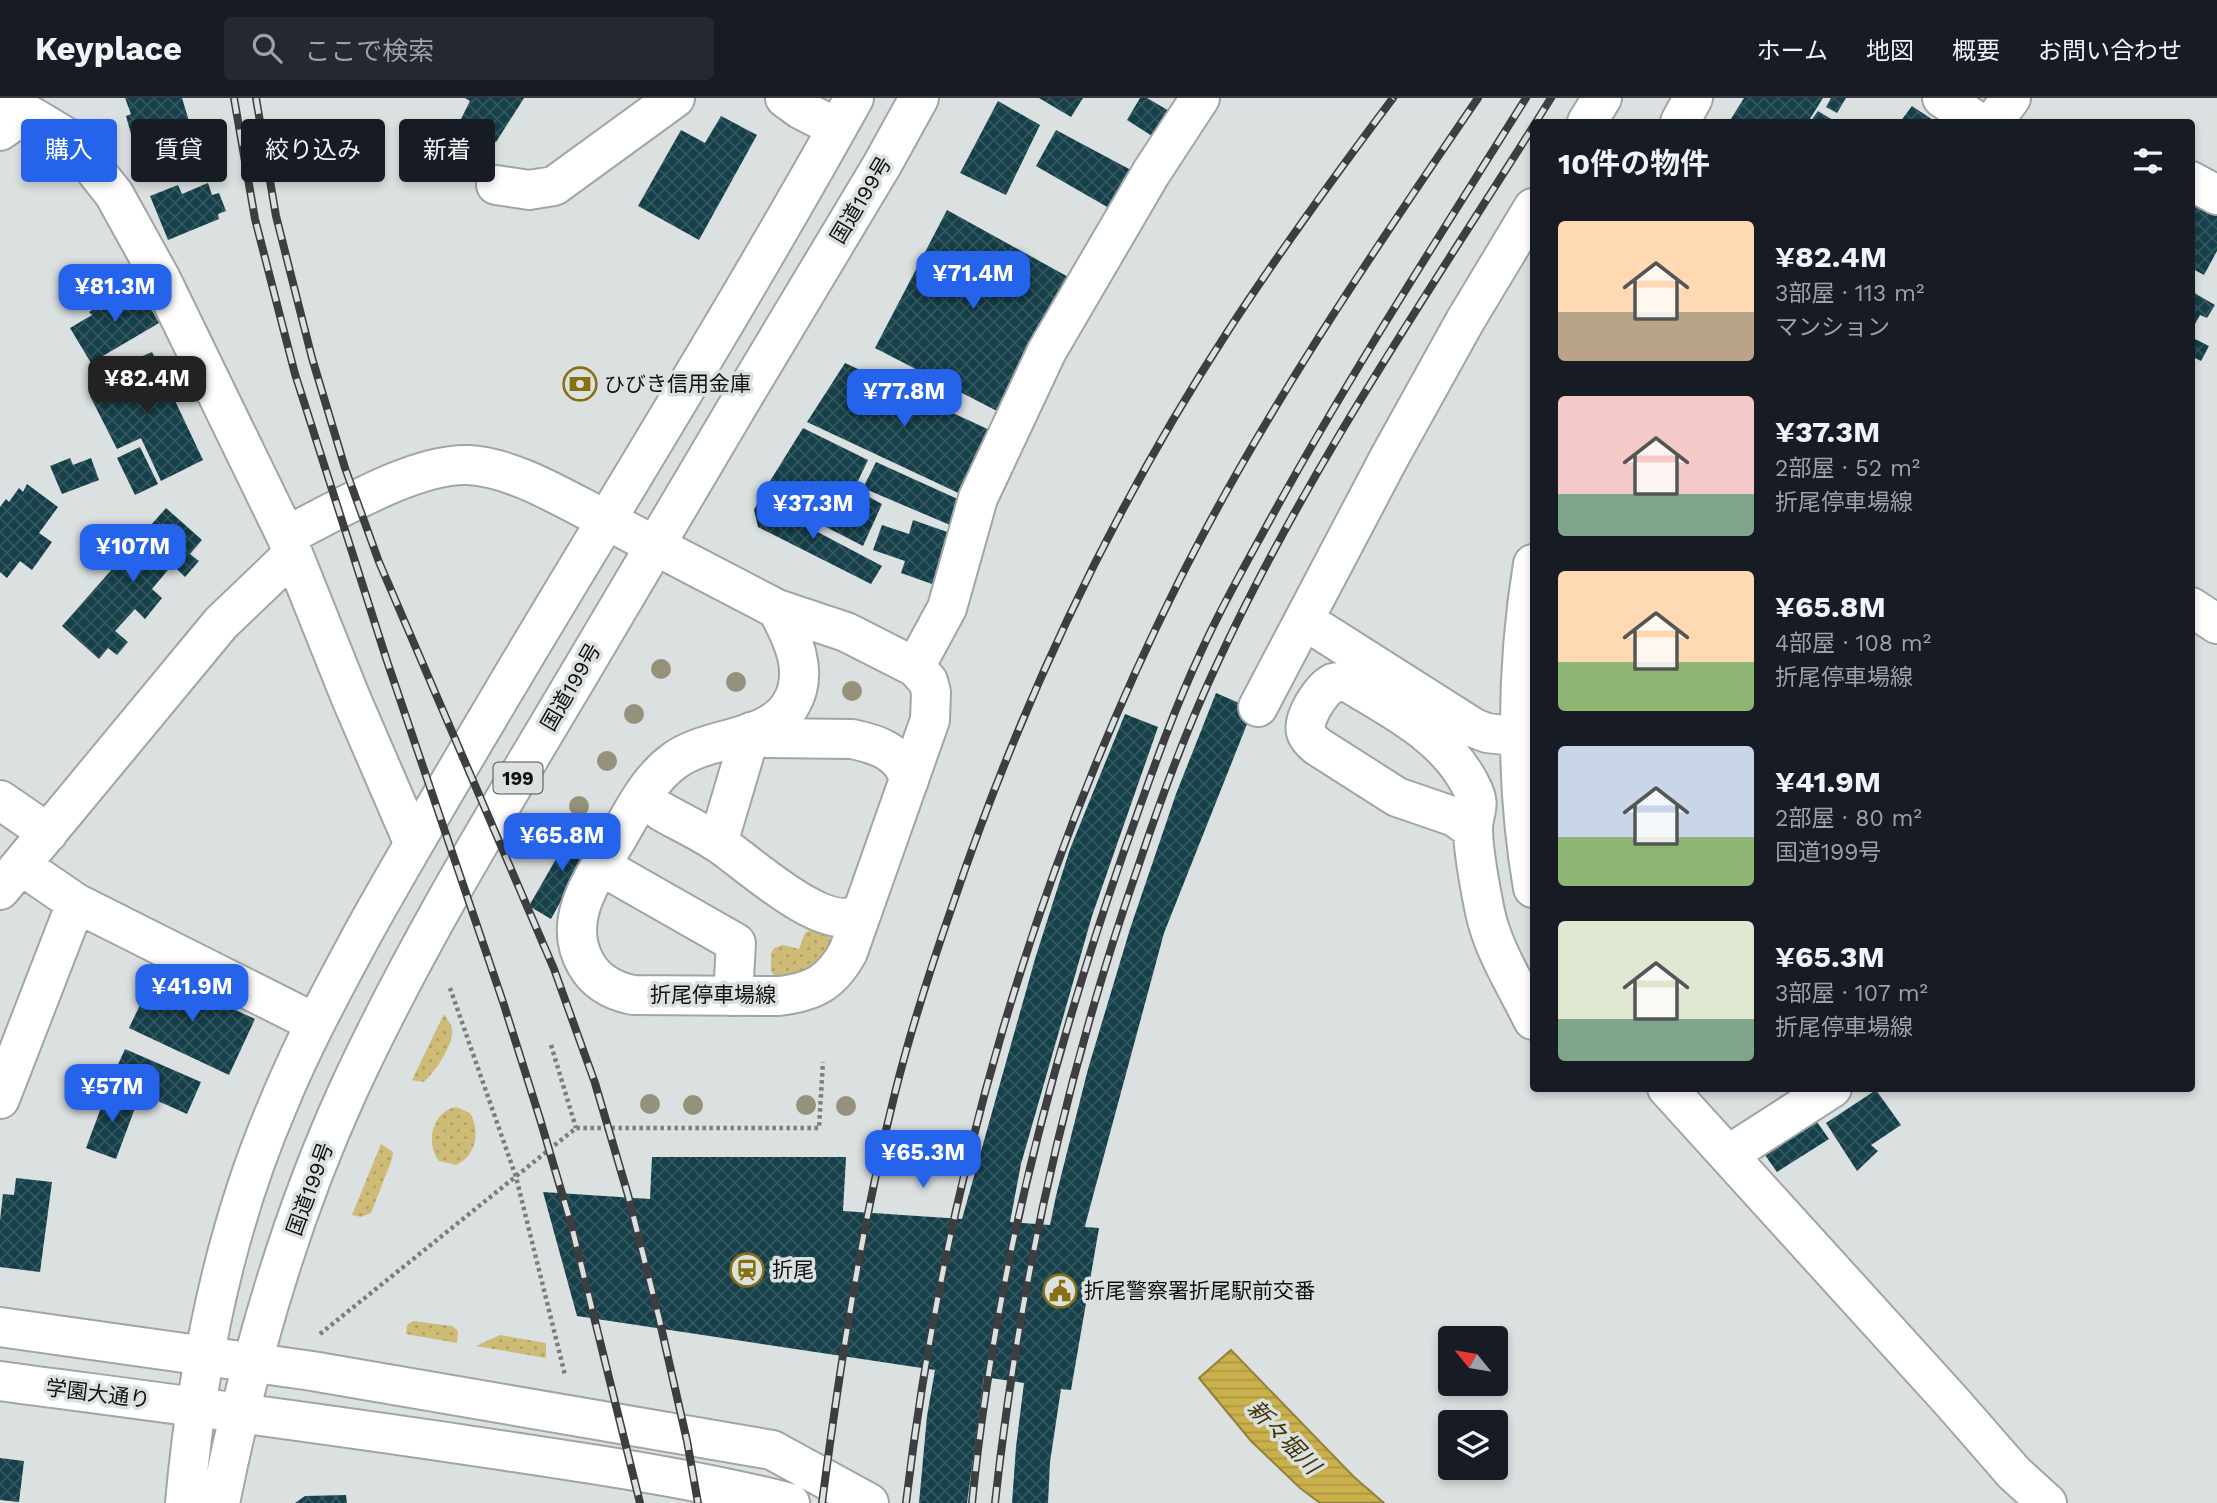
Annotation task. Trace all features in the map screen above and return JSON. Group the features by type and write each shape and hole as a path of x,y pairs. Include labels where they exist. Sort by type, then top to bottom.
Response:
{"main road":[{"path":"496,186 529,190 554,186 675,98"},
{"path":"785,98 800,109 846,113"},
{"name":"国道199号","path":"220,1503 239,1413 274,1292 311,1180 347,1093 379,1028 469,861 882,165 919,98"},
{"path":"315,1023 76,903 11,878 221,623 289,546 411,476 435,468 468,465 500,471 606,520 777,609 846,632 915,667 947,608 978,498 1046,351 1151,173 1200,98"},
{"path":"1589,119 1602,98"},
{"path":"1682,119 1692,98"},
{"path":"1942,98 1974,119"},
{"path":"1995,119 2011,98"},
{"name":"199","path":"185,1503 195,1406 215,1297 245,1196 276,1108 315,1023 413,842 846,113"},
{"path":"13,114 71,140 114,194 160,279 289,546 413,842"},
{"path":"2195,183 2217,195"},
{"path":"1258,707 1401,435 1530,213"},
{"path":"1530,593 1522,676 1522,737 1530,870"},
{"name":"折尾停車場線","path":"777,609 796,646 799,671 795,696 780,717 751,732 705,744 687,752 663,769 643,793 583,898 576,925 581,954 596,977 619,992 633,995 779,996 820,985 840,967 848,952 930,720 932,707 928,681 915,667"},
{"path":"2195,610 2217,624"},
{"path":"1304,620 1474,728 1487,733 1522,737"},
{"path":"718,843 751,732 768,738 863,741 890,752 902,761 909,780"},
{"path":"0,800 48,833"},
{"path":"661,811 718,843 791,896 833,918 848,919 862,912"},
{"path":"1473,830 1485,913 1491,933 1530,1014"},
{"path":"596,874 603,871 615,874 736,943 733,996"},
{"path":"0,1098 76,903"},
{"path":"1671,1092 2014,1473 2047,1503"},
{"path":"1728,1156 1826,1092"},
{"path":"0,1327 204,1355 772,1450 869,1503"},
{"name":"学園大通り","path":"0,1381 304,1420 583,1463 756,1494 790,1503"}],"path":[{"path":"450,988 516,1177 565,1375"},
{"path":"551,1045 576,1128"},
{"path":"319,1334 576,1128 819,1128 823,1062"}],"shaded area":[{"path":"814,928 824,932 832,940 823,956 797,976 779,977 771,972 771,954 774,948 783,945 799,949 805,933"},
{"path":"444,1014 452,1029 447,1050 428,1078 423,1082 412,1080"},
{"path":"456,1107 470,1113 476,1135 468,1156 456,1165 439,1161 432,1146 432,1137 433,1129 441,1115"},
{"path":"381,1144 393,1152 392,1159 371,1213 361,1217 352,1215"},
{"path":"413,1321 452,1326 458,1331 457,1343 406,1334 407,1325"},
{"path":"500,1335 546,1343 546,1358 476,1346"}],"water":[{"name":"新々堀川","path":"1231,1350 1354,1477 1384,1503 1320,1503 1300,1488 1251,1441 1199,1378"}],"building":[{"path":"125,98 182,98 188,119 131,119 131,134 126,116 131,114"},
{"path":"465,98 524,98 496,142 495,119 461,119 470,101"},
{"path":"1039,98 1083,98 1071,117"},
{"path":"1140,98 1147,98 1176,115 1160,141 1127,120"},
{"path":"1744,98 1823,98 1810,119 1731,119"},
{"path":"1831,98 1846,98 1837,113 1826,107"},
{"path":"998,101 1040,125 1006,195 960,173"},
{"path":"1912,106 1932,119 1902,119"},
{"path":"1818,111 1831,119 1812,119"},
{"path":"721,116 757,135 699,240 638,206 681,130 705,143"},
{"path":"1056,130 1131,170 1109,208 1036,166"},
{"path":"208,183 212,195 219,193 226,211 218,214 219,219 168,240 150,196 178,185 182,194"},
{"path":"2195,200 2217,212 2217,251 2204,275 2195,270"},
{"path":"947,210 1072,279 997,411 875,348"},
{"path":"106,267 114,282 83,299 74,284"},
{"path":"137,284 159,323 91,363 70,328 92,315 89,312"},
{"path":"2195,293 2215,305 2207,318 2200,315 2195,324"},
{"path":"2195,339 2209,346 2201,361 2195,358"},
{"path":"152,352 203,460 161,481 141,438 117,449 90,396 110,386 103,373"},
{"path":"845,363 996,433 967,497 807,422"},
{"path":"803,428 868,460 854,489 882,504 863,546 762,494"},
{"path":"140,447 158,484 135,495 117,458"},
{"path":"70,458 73,465 91,458 99,480 62,494 50,466"},
{"path":"876,462 962,501 950,525 863,488"},
{"path":"27,484 58,507 39,533 52,542 32,570 20,561 7,578 0,572 0,507 6,499 9,502 19,488 23,492"},
{"path":"761,496 797,515 795,520 882,566 871,584 758,527 754,510"},
{"path":"166,508 202,540 190,554 199,561 185,577 172,565 152,589 162,598 145,619 135,609 115,631 128,642 117,655 108,648 99,659 62,626"},
{"path":"913,520 953,534 935,585 901,573 905,561 873,550 882,525 909,534"},
{"path":"1216,693 1253,709 1164,933 1086,1222 1085,1227 1099,1228 1071,1390 1061,1389 1050,1462 1048,1503 1012,1503 1024,1383 984,1377 967,1503 919,1503 927,1416 935,1370 577,1316 543,1192 650,1199 652,1157 846,1157 843,1211 962,1219 1035,959 1070,849 1125,714 1158,727 1092,916 1021,1164 1010,1222 1050,1225 1088,1069 1130,929 1176,794"},
{"path":"575,826 596,837 551,919 529,906"},
{"path":"155,973 255,1019 229,1075 129,1028"},
{"path":"125,1049 201,1082 187,1114 111,1080"},
{"path":"108,1089 138,1100 116,1159 86,1148"},
{"path":"1873,1092 1877,1092 1901,1125 1871,1145 1878,1151 1857,1171 1826,1123"},
{"path":"1817,1122 1829,1139 1777,1172 1765,1155"},
{"path":"16,1178 52,1182 40,1272 0,1267 3,1194 14,1195"},
{"path":"0,1458 24,1461 19,1502 0,1500"},
{"path":"346,1495 347,1503 295,1503 305,1496"}],"railway":[{"path":"234,98 255,219 295,374 387,661 540,1119 571,1224 640,1503"},
{"path":"256,98 276,216 312,358 345,468 379,562 554,969 595,1083 628,1195 659,1318 698,1503"},
{"path":"822,1503 852,1297 895,1093 938,948 1009,752 1073,607 1146,467 1186,398 1268,272 1393,98"},
{"path":"906,1503 944,1265 971,1148 1002,1031 1080,803 1127,692 1178,583 1245,458 1359,275 1478,98"},
{"path":"972,1503 995,1337 1028,1174 1096,933 1169,728 1217,619 1301,464 1526,98"},
{"path":"1538,119 1551,98"},
{"path":"995,1503 1017,1341 1067,1102 1112,945 1174,764 1217,664 1287,525 1407,324 1530,132"}],"place":[{"name":"ひびき信用金庫","path":"580,384"},
{"name":"折尾","path":"747,1270"},
{"name":"折尾警察署折尾駅前交番","path":"1060,1291"}]}
